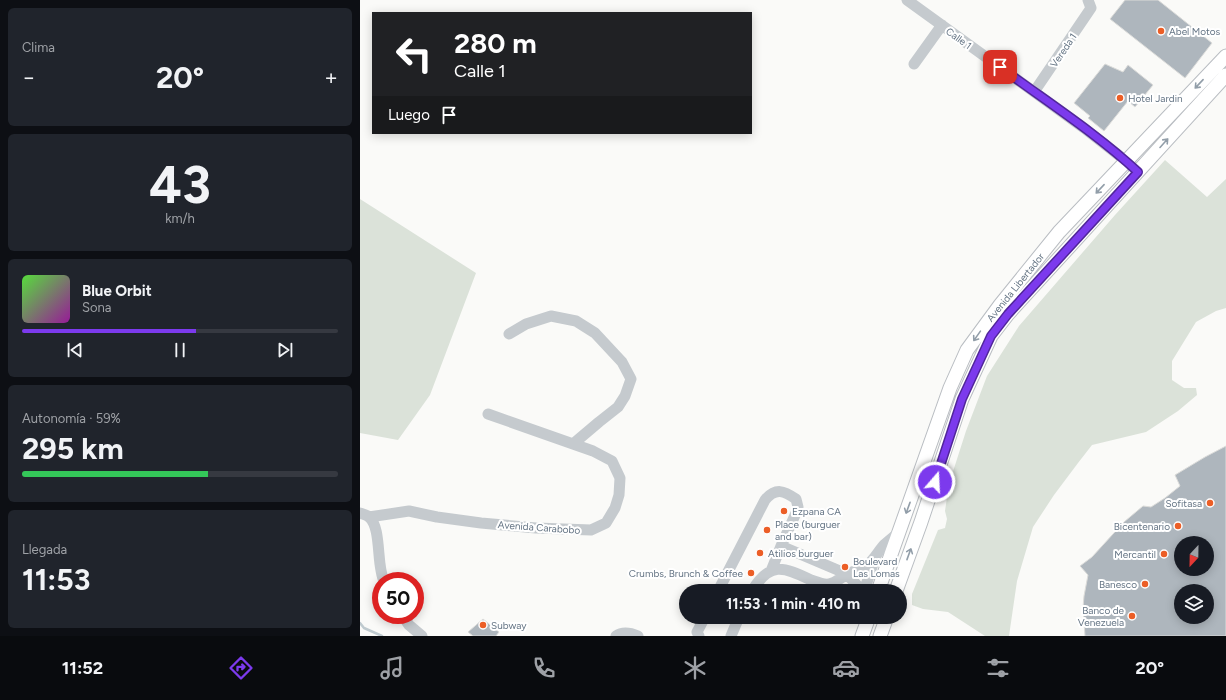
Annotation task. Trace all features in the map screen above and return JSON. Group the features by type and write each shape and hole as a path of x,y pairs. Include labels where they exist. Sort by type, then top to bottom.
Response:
{"main road":[{"name":"Avenida Libertador","path":"880,584 950,388 967,350 1000,305 1059,232 1226,56"},
{"name":"Avenida Libertador","path":"898,584 962,399 991,336 1008,314 1226,75"},
{"path":"862,636 866,624"},
{"path":"880,636 884,624"}],"street":[{"name":"Calle 1","path":"907,0 1034,92 1126,161 1138,172"},
{"name":"Vereda 1","path":"1034,92 1090,4"},
{"path":"914,64 942,25"},
{"path":"509,334 526,324 551,316 576,320 596,333 622,362 632,379 622,402 618,407 573,444"},
{"name":"Avenida Carabobo","path":"364,515 409,511 437,517 536,528 591,530 606,523 615,508 619,495 620,478 612,461 593,450 488,414"},
{"path":"722,584 765,500 769,495 782,491 796,499 798,507 771,571"},
{"path":"364,515 375,528 382,572"},
{"path":"756,584 759,580 771,571 780,570 791,571 819,583 828,584 834,582 847,574 865,567 899,532"},
{"path":"781,546 847,574 856,584"},
{"path":"866,584 875,558"},
{"path":"408,624 422,636"},
{"path":"699,636 698,632 702,624"},
{"path":"731,636 736,624"},
{"path":"616,636 620,633 638,636"}],"shaded area":[{"path":"1165,160 1207,197 1226,179 1226,308 1216,311 1196,322 1172,361 1172,380 1184,388 1196,388 1197,395 1178,411 1146,432 1092,445 1054,495 1033,527 1017,581 1009,636 985,636 948,612 923,609 912,605 912,594 938,530 945,528 947,519 945,511 949,484 966,431 987,376 1019,326 1115,215"},
{"path":"360,199 476,273 430,395 398,440 360,433"}],"building":[{"name":"Abel Motos","path":"1125,0 1158,0 1212,43 1185,78 1110,19"},
{"name":"Hotel Jardin","path":"1105,64 1123,72 1128,65 1153,85 1135,107 1128,101 1104,131 1088,118 1090,116 1074,103"},
{"path":"1226,446 1226,636 1085,636 1083,608 1088,575 1080,566 1092,557 1124,522 1143,506 1151,507 1180,486 1175,475"},
{"name":"Subway","path":"483,619 499,632 496,636 473,636 468,632"}],"waterway":[{"path":"360,623 364,628 382,636"}],"place":[{"name":"Abel Motos","path":"1161,31"},
{"name":"Hotel Jardin","path":"1120,98"},
{"name":"Sofitasa","path":"1210,503"},
{"name":"Ezpana CA","path":"784,511"},
{"name":"Bicentenario","path":"1178,526"},
{"name":"Place (burguer and bar)","path":"767,530"},
{"name":"Atilios burguer","path":"760,553"},
{"name":"Mercantil","path":"1164,554"},
{"name":"Boulevard Las Lomas","path":"845,567"},
{"name":"Crumbs, Brunch & Coffee","path":"751,573"},
{"name":"Banesco","path":"1145,584"},
{"name":"Banco de Venezuela","path":"1132,616"},
{"name":"Subway","path":"483,625"}],"route":[{"path":"935,482 962,399 991,336 1008,314 1138,172 1084,128 1000,67"}]}
